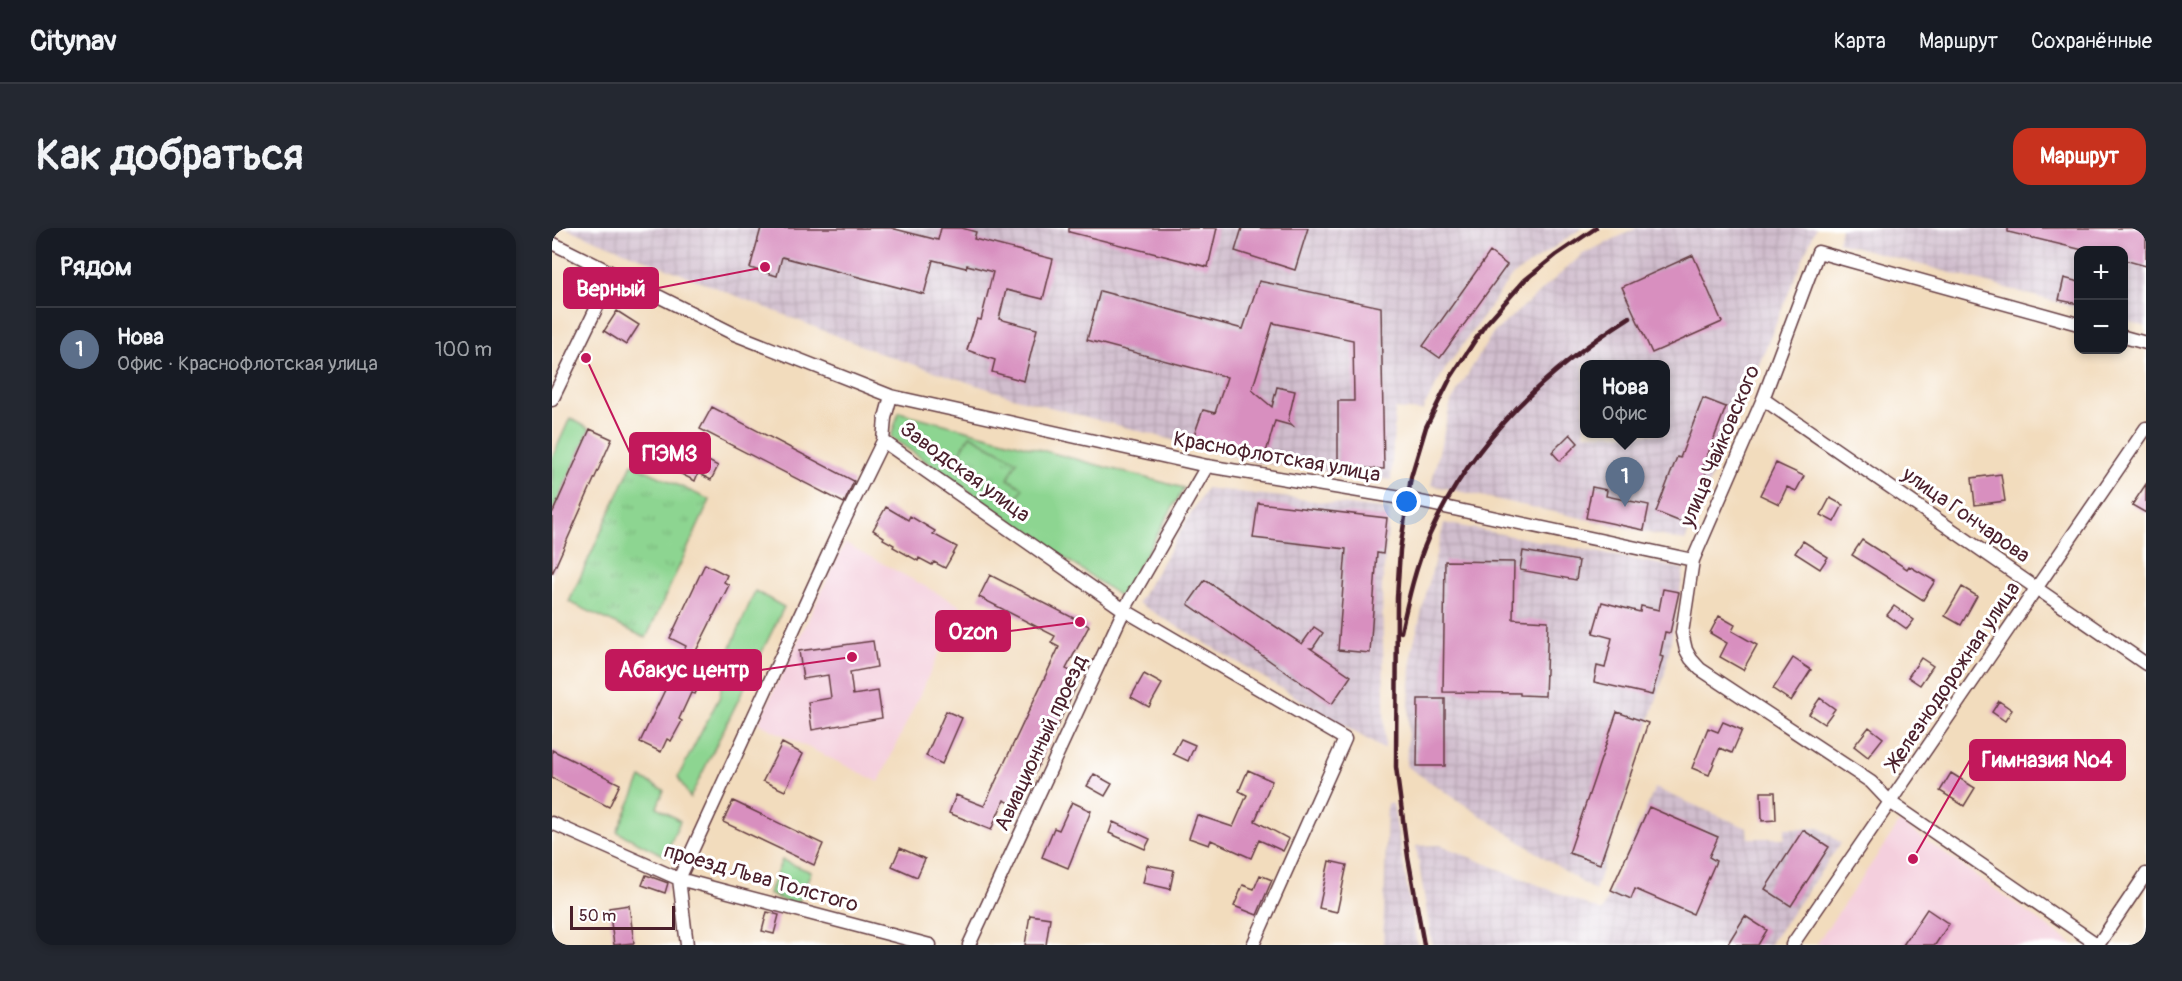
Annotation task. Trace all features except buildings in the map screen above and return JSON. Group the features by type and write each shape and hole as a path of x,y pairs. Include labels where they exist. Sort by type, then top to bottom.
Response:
{"street":[{"name":"Заводская улица","path":"552,243 734,334 891,396 885,418 883,441 1124,610 1345,739 1253,945"},
{"name":"улица Чайковского","path":"1890,802 1871,782 1700,669 1691,659 1682,633 1693,560 1763,399 1818,252 2074,323"},
{"path":"552,400 613,274"},
{"path":"2128,337 2146,343"},
{"name":"Краснофлотская улица","path":"891,396 1207,466 1407,499 1693,560"},
{"name":"улица Гончарова","path":"1763,399 2146,664"},
{"name":"Железнодорожная улица","path":"1792,945 2146,428"},
{"path":"687,945 679,879 837,535 883,441"},
{"name":"Авиационный проезд","path":"969,945 1124,610 1207,466"},
{"path":"1890,802 2098,945 2146,874"},
{"name":"проезд Льва Толстого","path":"552,823 679,879 930,945"}],"shaded area":[{"path":"566,228 1582,228 1511,277 1444,371 1422,411 1395,409 1391,480 1254,462 1016,398 882,354"},
{"path":"1637,228 1816,228 1685,541 1431,485 1451,402 1492,334 1583,254"},
{"path":"1841,228 2146,228 2146,327 2128,321 2128,246 2074,246 2074,307 1838,242"},
{"path":"1206,488 1390,510 1382,587 1385,750 1138,603"},
{"path":"1444,523 1684,569 1665,673 1595,891 1406,766 1412,650"},
{"path":"845,543 961,606 879,782 758,723"},
{"path":"1655,788 1747,828 1748,838 1785,838 1785,828 1820,828 1841,843 1769,945 1432,945 1416,846 1440,845 1602,911"},
{"path":"1387,803 1393,804 1417,945 1383,945"},
{"path":"1900,822 2074,945 1816,945"}],"green space":[{"path":"899,412 1184,488 1121,597 891,437"},
{"path":"570,418 590,429 552,514 552,458"},
{"path":"970,435 1017,461 1008,479 1023,488 1015,502 952,466"},
{"path":"632,464 710,500 646,638 569,602"},
{"path":"755,591 784,607 690,798 678,777 720,696 725,661"},
{"path":"641,778 664,790 657,807 680,821 665,856 617,832"},
{"path":"782,860 811,872 797,906 768,894"}],"railway":[{"path":"1424,945 1408,857 1396,767 1397,598 1400,550 1411,477 1426,427 1451,377 1485,325 1525,280 1556,255 1596,228"},
{"path":"1401,632 1424,547 1446,502 1466,470 1513,412 1540,385 1599,338 1630,317"}],"place":[{"name":"Верный","path":"765,267"},
{"name":"ПЭМЗ","path":"586,358"},
{"name":"Нова","path":"1625,507"},
{"name":"Ozon","path":"1080,622"},
{"name":"Абакус центр","path":"852,657"},
{"name":"Гимназия №4","path":"1913,859"}]}
